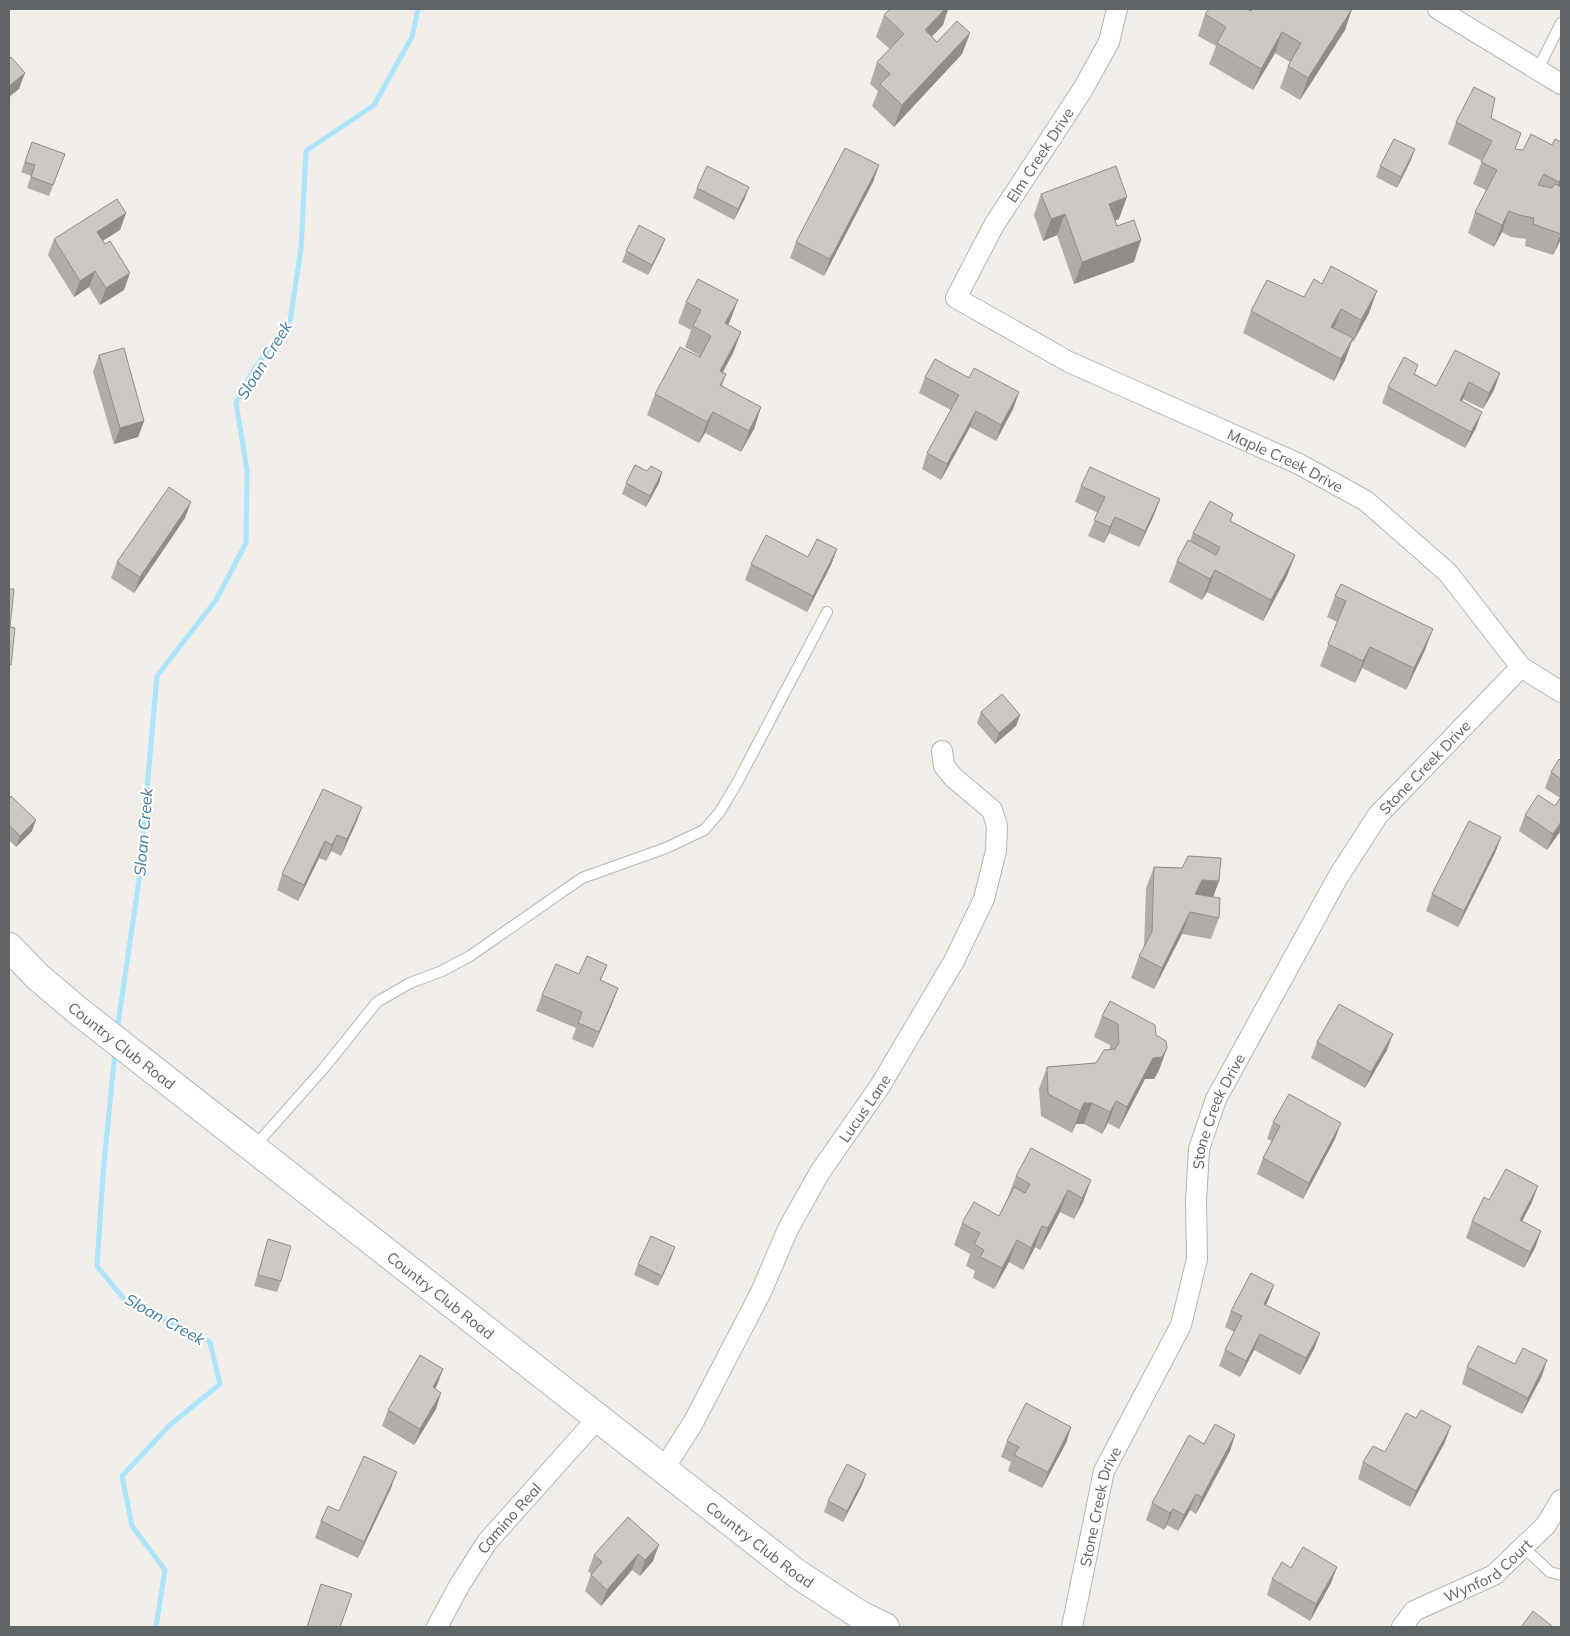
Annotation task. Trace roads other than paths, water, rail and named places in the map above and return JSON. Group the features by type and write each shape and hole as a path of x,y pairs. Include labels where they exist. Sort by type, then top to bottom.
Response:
{"main road":[{"name":"Country Club Road","path":"9,947 38,977 77,1010 254,1147 597,1419 802,1578 860,1615 885,1627"}],"street":[{"name":"Elm Creek Drive","path":"956,298 994,225 1083,89 1105,50 1109,42 1117,9"},
{"path":"1438,9 1561,84"},
{"name":"Maple Creek Drive","path":"956,298 1069,362 1299,464 1366,501 1448,573 1522,667 1561,692"},
{"name":"Stone Creek Drive","path":"1072,1627 1104,1470 1181,1325 1197,1259 1196,1201 1199,1150 1216,1098 1338,877 1378,815 1522,667"},
{"name":"Lucus Lane","path":"663,1470 693,1424 761,1292 788,1229 820,1172 880,1086 954,961 984,899 996,851 997,826 992,810 953,778 944,766 942,751"},
{"name":"Camino Real","path":"437,1627 459,1586 488,1542 597,1419"},
{"name":"Wynford Court","path":"1402,1627 1414,1611 1494,1575 1546,1525 1561,1500"}],"lane":[{"path":"1538,69 1561,24"},
{"path":"254,1147 324,1068 376,1002 410,983 442,971 470,956 582,878 666,848 704,830 719,813 737,783 827,612"},
{"path":"1523,1547 1550,1572 1561,1575"}],"waterway":[{"name":"Sloan Creek","path":"117,1031 139,880 157,676 216,600 246,543 247,470 236,403 253,371 290,321 301,249 306,151 374,105 412,37 418,9"},
{"name":"Sloan Creek","path":"115,1052 103,1174 97,1266 124,1299 210,1342 220,1384 170,1425 122,1476 132,1526 165,1570 156,1627"}]}
